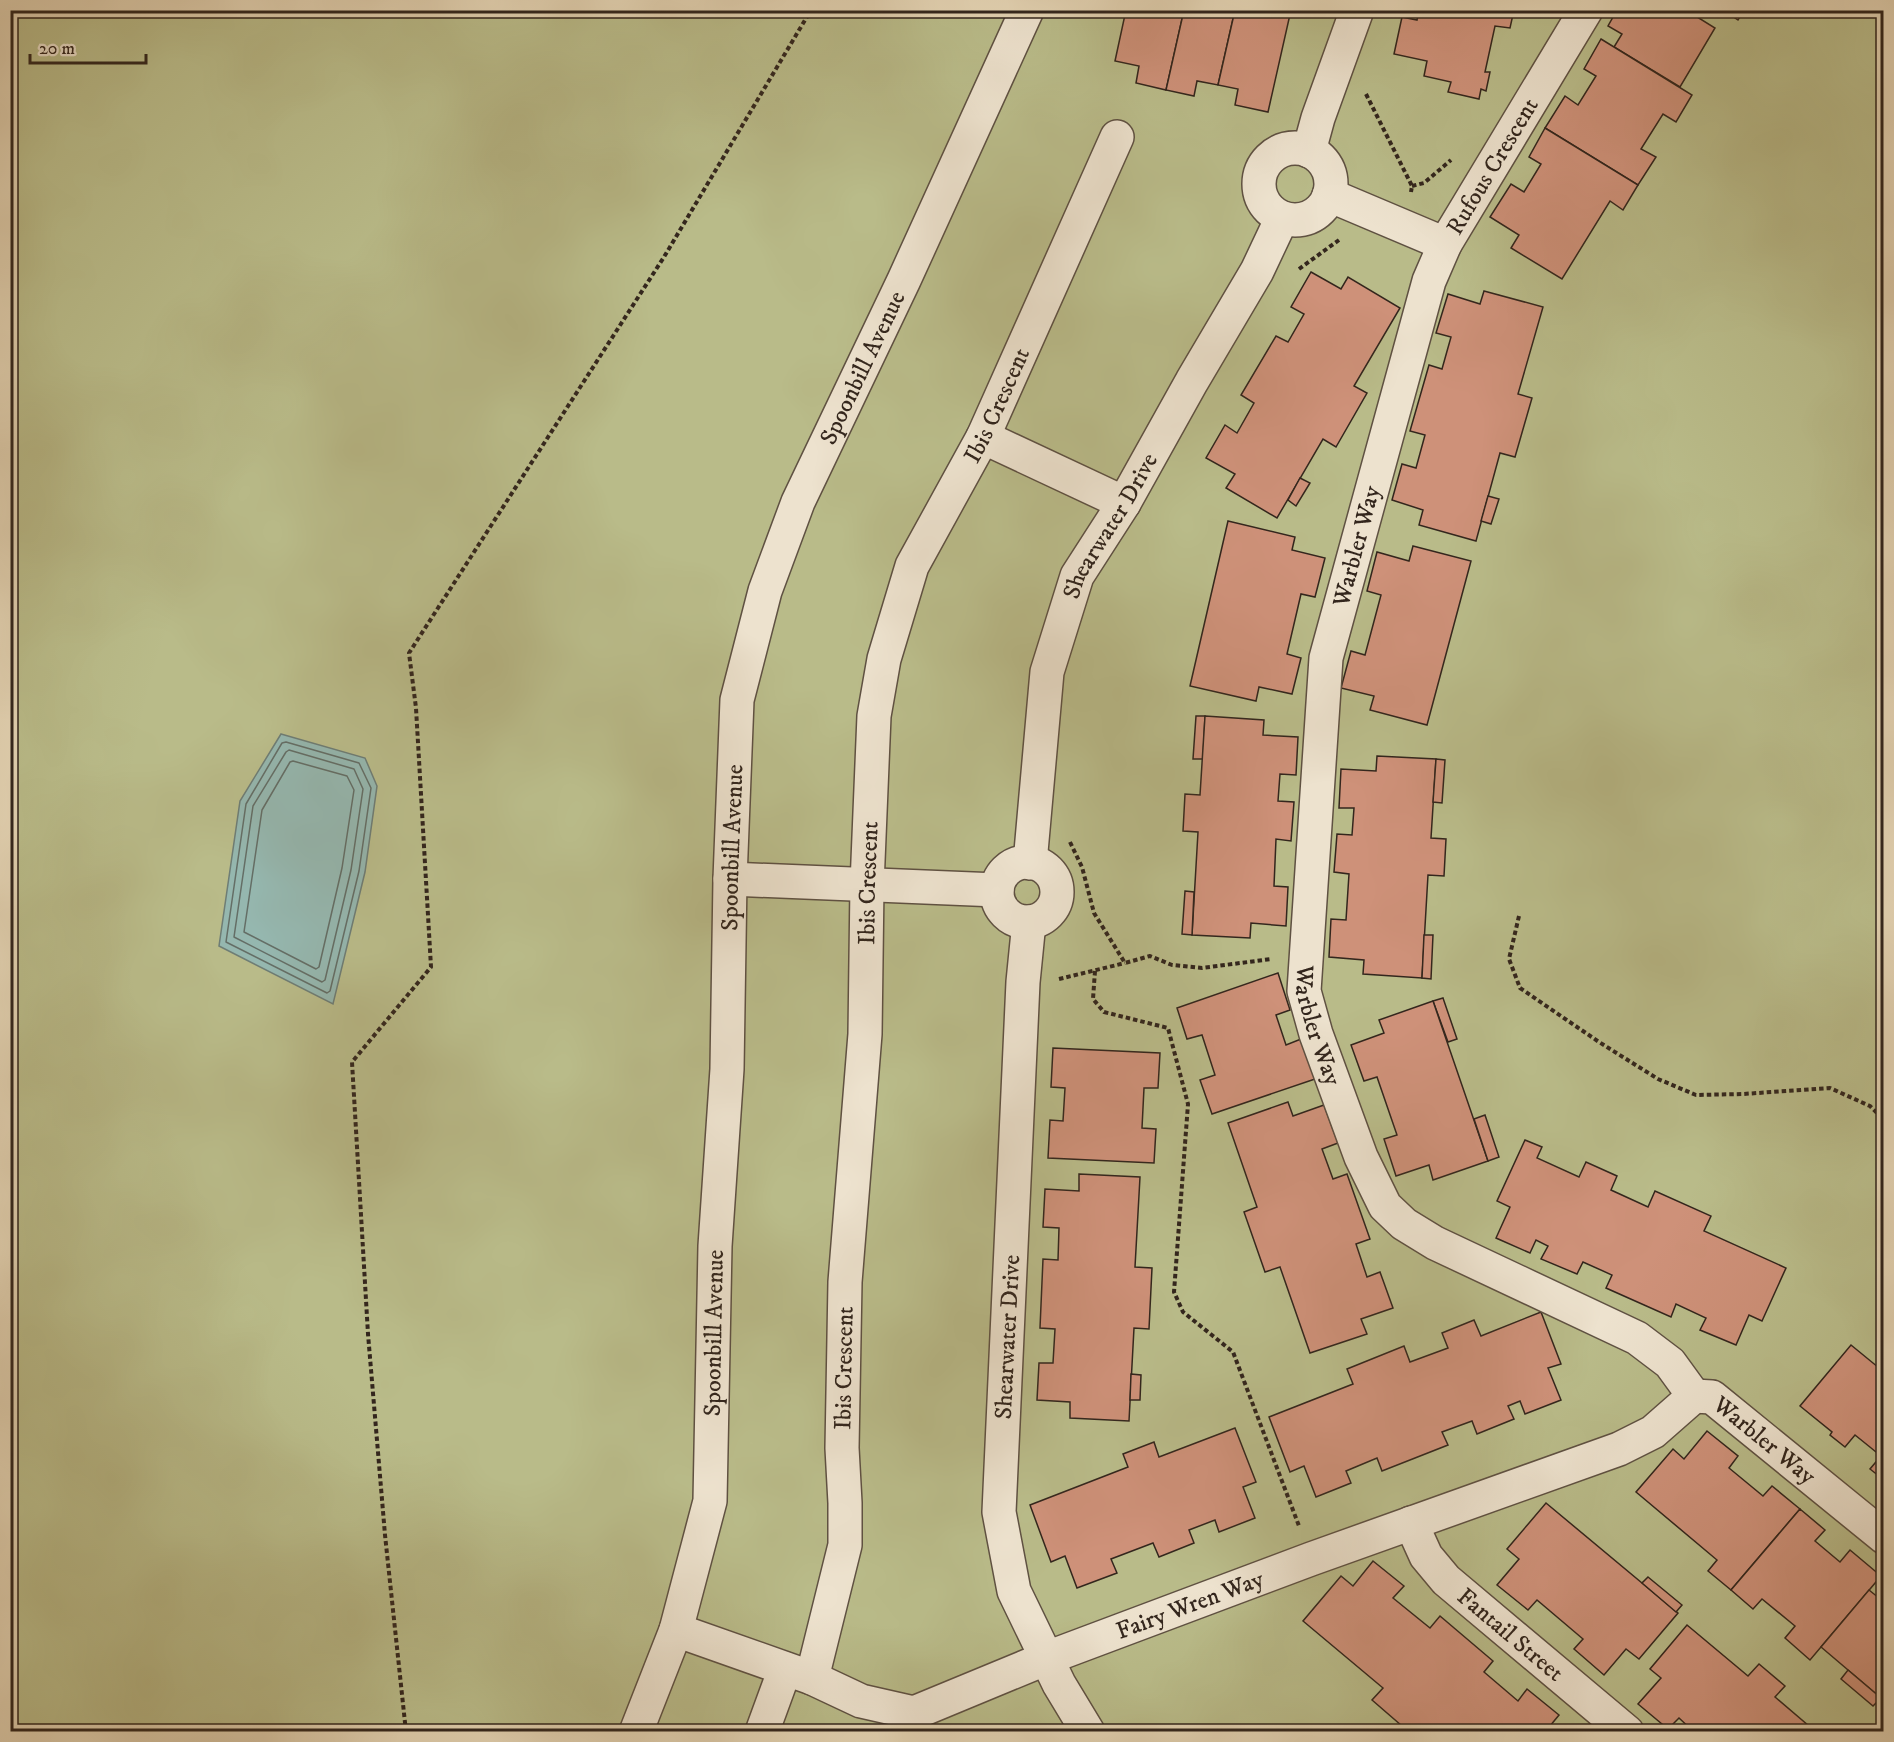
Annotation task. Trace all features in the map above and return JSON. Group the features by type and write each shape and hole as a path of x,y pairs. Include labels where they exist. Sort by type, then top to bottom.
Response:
{"street":[{"name":"Spoonbill Avenue","path":"636,1731 676,1630 710,1501 716,1246 727,1069 729,879 737,700 765,591 798,502 904,280 1027,10"},
{"path":"1309,151 1318,118 1357,10"},
{"name":"Rufous Crescent","path":"1329,195 1445,244 1586,10"},
{"name":"Ibis Crescent","path":"762,1731 798,1673 845,1545 846,1503 842,1448 845,1282 865,1034 867,885 874,716 885,658 912,566 983,437 1117,137"},
{"path":"1295,148 1309,151 1320,158 1328,168 1331,182 1329,195 1322,207 1311,216 1297,220 1282,218 1270,211 1262,199 1259,185 1261,171 1269,159 1281,151 1295,148"},
{"name":"Shearwater Drive","path":"1030,863 1047,672 1077,576 1124,503 1257,271 1282,218"},
{"name":"Warbler Way","path":"1445,244 1429,281 1326,658 1304,991 1316,1034 1361,1157 1384,1206 1404,1224 1435,1243 1637,1338 1670,1363 1694,1396 1712,1397 1884,1537"},
{"path":"983,437 1124,503"},
{"path":"1022,862 1036,863 1049,871 1057,884 1057,899 1051,911 1042,919 1029,922 1017,920 1006,914 999,903 997,890 1001,877 1009,867 1022,862"},
{"path":"729,879 997,890"},
{"name":"Shearwater Drive","path":"1029,922 1023,982 999,1512 1014,1591 1059,1684 1088,1731"},
{"name":"Fairy Wren Way","path":"676,1630 798,1673 916,1722 1047,1658 1311,1559 1619,1449 1653,1432 1694,1396"},
{"name":"Fantail Street","path":"1411,1523 1426,1556 1446,1580 1627,1731"}],"path":[{"path":"406,1731 385,1535 368,1334 352,1062 431,967 416,708 409,653 664,257 811,10"},
{"path":"1365,94 1412,186 1402,225"},
{"path":"1291,275 1338,240 1348,237"},
{"path":"1065,832 1082,867 1094,913 1125,963 1150,956 1172,965 1202,968 1305,955"},
{"path":"1519,916 1509,959 1520,988 1599,1042 1658,1078 1696,1095 1830,1088 1870,1106 1884,1120"},
{"path":"1095,971 1093,999 1104,1012 1168,1028 1188,1104 1174,1293 1183,1312 1233,1352 1311,1559"}],"green space":[{"path":"11,11 1883,11 1883,1731 11,1732"}],"water":[{"path":"281,734 365,758 377,786 365,872 333,1004 219,946 240,801"}],"building":[{"path":"1126,10 1184,10 1166,90 1136,83 1139,66 1115,61"},
{"path":"1184,10 1235,10 1218,85 1197,81 1194,96 1166,90"},
{"path":"1235,10 1250,13 1250,10 1291,10 1268,112 1235,105 1238,89 1218,85"},
{"path":"1419,10 1514,10 1510,28 1495,26 1485,72 1490,72 1486,91 1481,89 1479,99 1448,92 1451,82 1424,76 1427,61 1394,54 1402,17 1417,20"},
{"path":"1617,10 1686,10 1715,28 1680,87 1614,47 1622,34 1608,26"},
{"path":"1723,10 1744,10 1738,20"},
{"path":"1601,39 1692,95 1676,122 1663,114 1641,149 1656,157 1638,185 1545,128 1565,96 1578,105 1596,76 1584,69"},
{"path":"1545,128 1638,185 1623,210 1610,201 1562,279 1511,248 1519,235 1490,217 1511,184 1524,192 1541,164 1529,157"},
{"path":"1311,272 1341,289 1348,277 1400,308 1354,386 1367,393 1336,447 1323,439 1277,518 1226,488 1235,474 1206,458 1225,425 1237,433 1254,403 1241,395 1276,336 1288,342 1304,314 1291,307"},
{"path":"1484,291 1543,307 1518,394 1532,398 1515,457 1500,453 1476,541 1419,525 1423,510 1392,500 1402,464 1416,468 1425,435 1410,431 1429,365 1442,369 1451,337 1436,333 1448,294 1480,304"},
{"path":"1300,478 1310,483 1296,506 1288,500"},
{"path":"1488,496 1499,499 1491,524 1481,521"},
{"path":"1228,521 1295,537 1292,550 1325,558 1315,597 1301,594 1287,654 1301,658 1292,694 1259,687 1256,701 1190,686"},
{"path":"1413,546 1471,561 1427,725 1370,710 1374,696 1341,688 1351,651 1365,655 1381,595 1367,591 1377,552 1409,561"},
{"path":"1196,716 1205,716 1203,759 1193,759"},
{"path":"1205,716 1264,720 1263,735 1298,737 1296,775 1280,774 1278,801 1294,802 1291,841 1276,839 1274,886 1288,887 1286,926 1251,923 1250,938 1192,935 1198,832 1183,831 1185,794 1200,795"},
{"path":"1377,756 1436,759 1431,838 1446,839 1444,876 1428,875 1422,978 1363,974 1364,960 1329,957 1331,919 1346,920 1349,874 1334,872 1337,834 1352,835 1354,808 1339,808 1341,769 1376,771"},
{"path":"1436,759 1445,760 1442,803 1433,802"},
{"path":"1185,891 1194,892 1192,935 1182,934"},
{"path":"1424,935 1433,935 1431,979 1422,978"},
{"path":"1278,973 1290,1010 1276,1015 1286,1045 1301,1039 1315,1079 1212,1114 1200,1080 1215,1075 1202,1035 1187,1039 1177,1008"},
{"path":"1443,998 1457,1039 1448,1042 1433,1001"},
{"path":"1433,1001 1488,1161 1433,1180 1429,1165 1396,1176 1384,1139 1397,1135 1377,1077 1364,1081 1351,1045 1384,1033 1379,1020"},
{"path":"1053,1048 1160,1053 1158,1088 1144,1088 1142,1128 1156,1129 1154,1163 1048,1158 1050,1120 1063,1121 1065,1088 1051,1087"},
{"path":"1288,1102 1293,1116 1324,1105 1338,1143 1322,1149 1333,1179 1347,1174 1370,1239 1356,1244 1367,1277 1380,1272 1393,1308 1361,1319 1367,1334 1310,1353 1280,1267 1265,1272 1244,1212 1257,1207 1228,1123"},
{"path":"1485,1115 1499,1157 1488,1161 1474,1119"},
{"path":"1525,1140 1542,1147 1537,1158 1579,1177 1586,1162 1617,1176 1611,1190 1648,1207 1655,1191 1711,1216 1704,1231 1786,1268 1762,1321 1749,1315 1736,1345 1700,1330 1706,1318 1676,1304 1671,1317 1606,1288 1612,1275 1583,1262 1577,1274 1541,1259 1548,1246 1536,1240 1530,1253 1496,1238 1510,1207 1497,1201"},
{"path":"1079,1174 1140,1177 1135,1267 1152,1268 1149,1329 1134,1328 1129,1421 1070,1418 1070,1402 1037,1400 1039,1363 1053,1363 1055,1329 1040,1328 1043,1259 1058,1260 1059,1228 1043,1227 1045,1189 1079,1191"},
{"path":"1541,1312 1561,1364 1548,1368 1561,1400 1525,1414 1520,1401 1508,1406 1514,1419 1477,1434 1472,1421 1442,1432 1448,1445 1382,1471 1377,1458 1346,1471 1351,1483 1316,1497 1304,1466 1290,1472 1269,1417 1353,1384 1347,1369 1404,1346 1410,1362 1448,1348 1442,1333 1474,1320 1481,1336"},
{"path":"1851,1345 1884,1372 1884,1480 1870,1469 1881,1456 1855,1435 1845,1447 1830,1435 1832,1432 1800,1406"},
{"path":"1131,1374 1141,1375 1140,1400 1130,1400"},
{"path":"1235,1428 1256,1482 1243,1487 1255,1518 1219,1532 1215,1520 1189,1530 1194,1543 1159,1557 1153,1543 1111,1559 1117,1573 1077,1588 1065,1556 1051,1562 1030,1505 1128,1467 1123,1454 1154,1442 1159,1457"},
{"path":"1707,1431 1738,1456 1729,1468 1763,1496 1772,1486 1800,1509 1731,1590 1708,1571 1717,1560 1636,1492 1673,1449 1684,1459"},
{"path":"1546,1503 1678,1613 1639,1659 1626,1649 1604,1675 1574,1649 1583,1639 1537,1600 1528,1610 1497,1585 1519,1559 1507,1549"},
{"path":"1800,1509 1825,1530 1815,1541 1840,1562 1850,1550 1881,1576 1810,1660 1785,1638 1795,1626 1762,1599 1753,1609 1731,1590"},
{"path":"1373,1561 1404,1586 1393,1598 1430,1628 1440,1616 1493,1661 1484,1672 1518,1701 1527,1689 1559,1715 1545,1732 1433,1732 1429,1728 1425,1732 1409,1732 1372,1700 1383,1688 1303,1621 1341,1576 1353,1586"},
{"path":"1648,1577 1682,1605 1676,1612 1642,1583"},
{"path":"1869,1590 1884,1602 1884,1695 1881,1698 1821,1647"},
{"path":"1687,1625 1748,1676 1759,1664 1785,1686 1775,1697 1816,1732 1694,1732 1679,1718 1668,1729 1638,1704 1661,1678 1650,1669"},
{"path":"1848,1670 1881,1698 1873,1706 1841,1679"}]}
